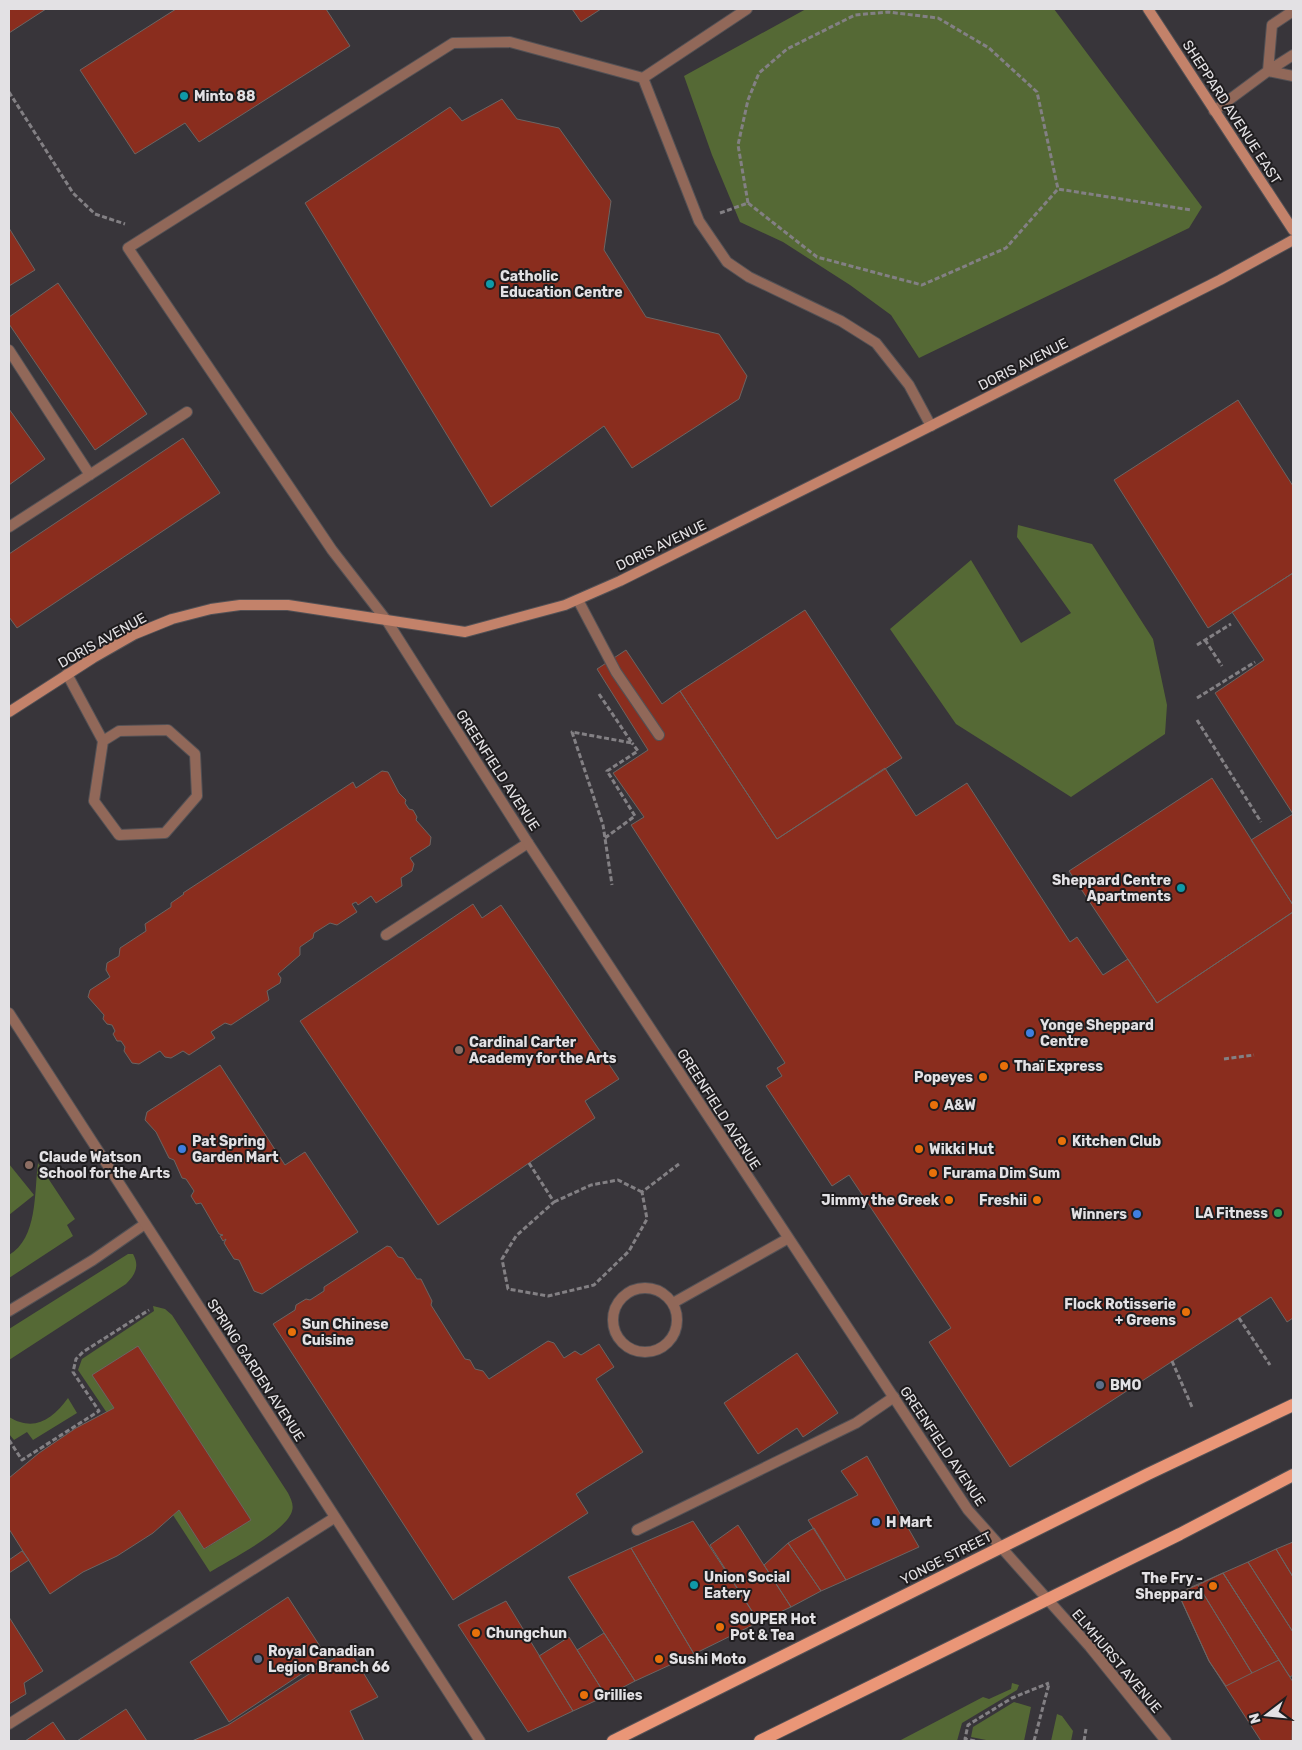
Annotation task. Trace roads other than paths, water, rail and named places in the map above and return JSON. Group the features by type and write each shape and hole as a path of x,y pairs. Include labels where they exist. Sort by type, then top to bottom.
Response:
{"main road":[{"name":"YONGE STREET","path":"613,1741 1001,1547 1293,1405"},
{"path":"760,1741 1293,1475"}],"street":[{"path":"747,9 643,78 699,221 727,262 749,277 841,321 876,343 909,386 931,426"},
{"name":"SHEPPARD AVENUE EAST","path":"1148,9 1293,230"},
{"path":"1268,70 1272,25 1293,11"},
{"name":"GREENFIELD AVENUE","path":"643,78 510,42 453,43 128,248 332,550 387,620 528,843 787,1239 968,1510 1047,1599"},
{"path":"1214,111 1268,70 1293,55"},
{"path":"1268,70 1293,76"},
{"name":"DORIS AVENUE","path":"9,712 67,674 135,634 178,617 210,609 240,605 288,605 465,632 524,618 578,600 931,426 1220,280 1293,240"},
{"path":"9,350 90,474"},
{"path":"9,527 187,412"},
{"path":"578,600 616,672 659,735"},
{"path":"67,674 103,741 94,802 119,835 165,833 197,796 195,754 168,730 120,731 103,741"},
{"path":"386,935 528,843"},
{"name":"SPRING GARDEN AVENUE","path":"9,1014 480,1741"},
{"path":"9,1311 93,1260 145,1224"},
{"path":"673,1303 787,1239"},
{"path":"641,1287 659,1290 673,1303 678,1321 672,1339 659,1351 640,1353 623,1345 613,1330 613,1310 624,1295 641,1287"},
{"path":"637,1530 856,1423 894,1398"},
{"path":"9,1724 334,1518"},
{"name":"ELMHURST AVENUE","path":"1047,1599 1090,1647 1166,1741"}],"place":[{"name":"Minto 88","path":"184,96"},
{"name":"Catholic Education Centre","path":"490,284"},
{"name":"Sheppard Centre Apartments","path":"1181,888"},
{"name":"Yonge Sheppard Centre","path":"1030,1033"},
{"name":"Cardinal Carter Academy for the Arts","path":"459,1050"},
{"name":"Thaï Express","path":"1004,1066"},
{"name":"Popeyes","path":"983,1077"},
{"name":"A&W","path":"934,1105"},
{"name":"Kitchen Club","path":"1062,1141"},
{"name":"Pat Spring Garden Mart","path":"182,1149"},
{"name":"Wikki Hut","path":"919,1149"},
{"name":"Claude Watson School for the Arts","path":"29,1165"},
{"name":"Furama Dim Sum","path":"933,1173"},
{"name":"Jimmy the Greek","path":"949,1200"},
{"name":"Freshii","path":"1037,1200"},
{"name":"LA Fitness","path":"1278,1213"},
{"name":"Winners","path":"1137,1214"},
{"name":"Flock Rotisserie + Greens","path":"1186,1312"},
{"name":"Sun Chinese Cuisine","path":"292,1332"},
{"name":"BMO","path":"1100,1385"},
{"name":"H Mart","path":"876,1522"},
{"name":"Union Social Eatery","path":"694,1585"},
{"name":"The Fry - Sheppard","path":"1213,1586"},
{"name":"SOUPER Hot Pot & Tea","path":"720,1627"},
{"name":"Chungchun","path":"476,1633"},
{"name":"Royal Canadian Legion Branch 66","path":"258,1659"},
{"name":"Sushi Moto","path":"659,1659"},
{"name":"Grillies","path":"584,1695"}]}
